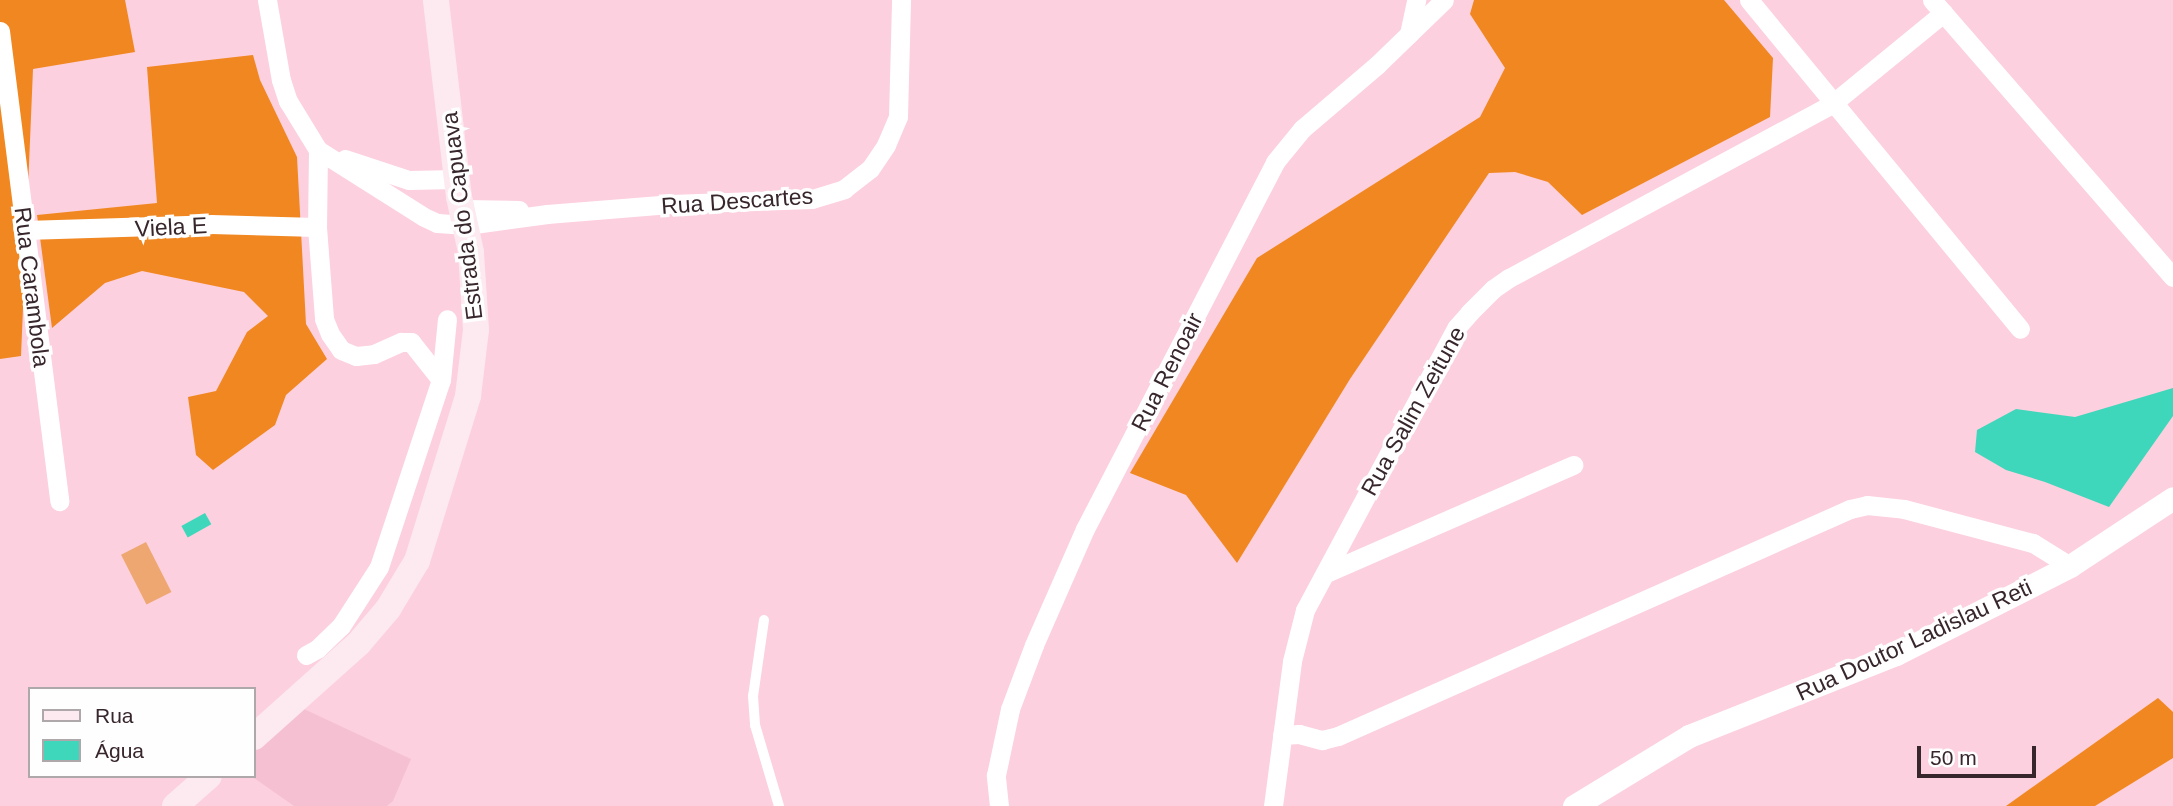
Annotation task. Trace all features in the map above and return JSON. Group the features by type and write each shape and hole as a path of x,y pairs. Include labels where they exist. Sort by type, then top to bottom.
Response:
{"main road":[{"name":"Estrada do Capuava","path":"256,735 359,643 388,609 417,561 468,396 475,330 465,217 457,179 436,0"},
{"path":"175,806 207,778"}],"street":[{"path":"267,0 281,79 288,101 318,150 317,227 324,320 341,350 356,356 374,354 401,342 411,342 441,380"},
{"name":"Rua Descartes","path":"318,150 437,223 511,209 547,214 741,200 812,199 844,189 870,169 886,145 898,117 901,0"},
{"path":"1409,33 1416,0"},
{"name":"Rua Renoair","path":"999,806 996,775 1010,709 1034,645 1086,529 1275,162 1302,130 1444,0"},
{"path":"1749,0 2020,329"},
{"path":"1938,7 2173,277"},
{"name":"Rua Salim Zeitune","path":"1273,806 1298,629 1313,592 1326,573 1457,327 1479,301 1509,278 1832,104 1938,7"},
{"name":"Rua Carambola","path":"0,32 59,501"},
{"path":"318,150 409,180 457,179"},
{"name":"Viela E","path":"25,230 211,224 317,227"},
{"path":"306,655 341,626 379,567 441,380 447,318"},
{"path":"1326,573 1573,465"},
{"name":"Rua Doutor Ladislau Reti","path":"1574,806 1689,736 1896,654 2070,566 2173,498"},
{"path":"1282,735 1299,734 1322,740 1338,736 1817,521 1858,507 1904,509 2034,543 2070,566"}],"lane":[{"path":"764,620 754,696 755,725 779,806"}],"shaded area":[{"path":"0,0 125,0 135,52 33,69 21,356 0,359"},
{"path":"1474,0 1724,0 1773,58 1770,117 1582,215 1548,182 1515,172 1489,173 1350,379 1237,563 1186,495 1130,473 1257,258 1480,117 1505,68 1470,14"},
{"path":"253,55 260,80 297,157 306,324 327,359 286,395 275,425 213,470 196,455 188,397 216,391 247,332 268,316 244,292 142,271 105,283 52,328 37,215 157,203 147,67"},
{"path":"146,542 171,592 146,605 121,555"},
{"path":"2158,698 2173,712 2173,758 2095,806 2006,806"},
{"path":"304,709 411,759 393,801 387,806 294,806 254,778 256,778 256,749"}],"water":[{"path":"2173,388 2173,416 2109,507 2006,470 1975,452 1977,430 2016,409 2075,417"},
{"path":"205,513 211,524 188,537 181,526"}]}
